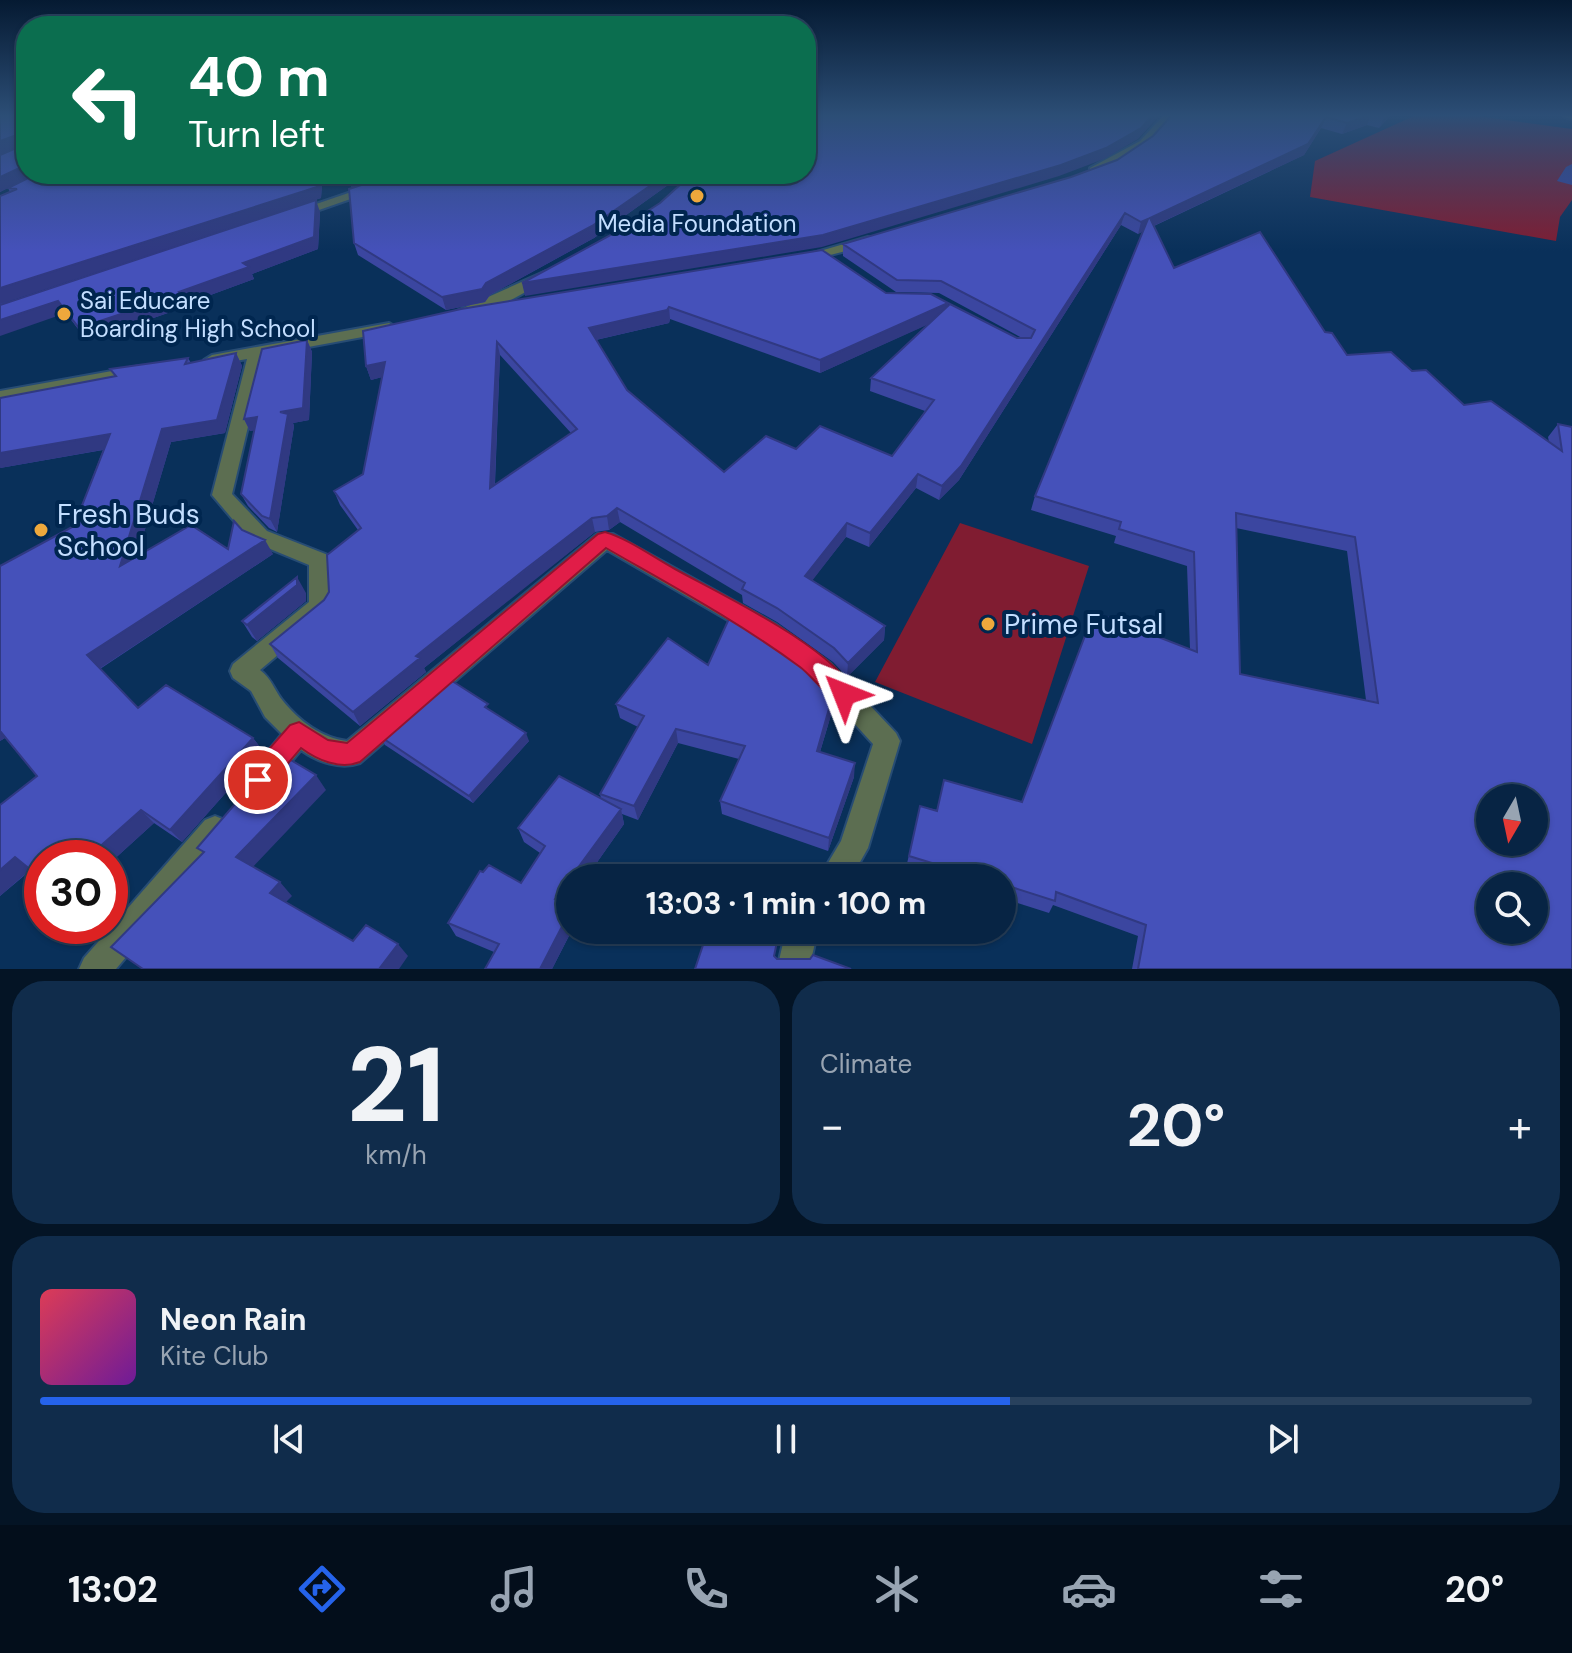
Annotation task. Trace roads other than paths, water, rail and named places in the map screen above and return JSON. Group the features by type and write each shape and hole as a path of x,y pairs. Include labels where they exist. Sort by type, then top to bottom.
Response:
{"street":[{"path":"1075,178 1117,160"},
{"path":"278,219 385,184"},
{"path":"794,259 830,258 884,236"},
{"path":"532,302 447,316 506,297 564,265"},
{"path":"194,363 409,324"},
{"path":"257,354 222,495 259,536 320,561 321,606 242,671 260,684 274,709 299,733 323,750 351,754 605,539 767,631 822,671 887,741 853,848 843,864"},
{"path":"0,396 163,367"},
{"path":"248,792 299,733"},
{"path":"95,969 227,815"},
{"path":"793,969 799,944"}],"place":[{"name":"Media Foundation","path":"697,196"},
{"name":"Sai Educare Boarding High School","path":"64,314"},
{"name":"Fresh Buds School","path":"41,530"},
{"name":"Prime Futsal","path":"988,624"}]}
